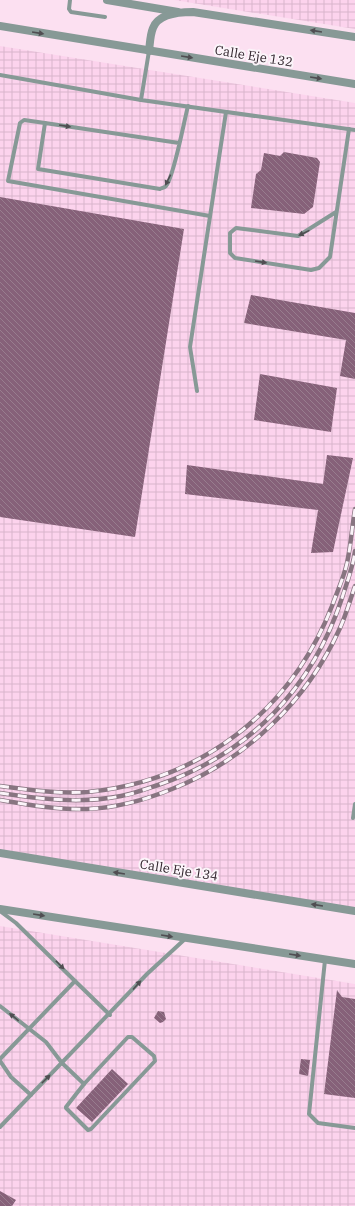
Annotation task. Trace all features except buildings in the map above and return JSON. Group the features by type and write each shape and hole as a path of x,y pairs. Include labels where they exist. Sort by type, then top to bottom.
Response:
{"street":[{"path":"107,0 179,12 193,12 355,37"},
{"path":"149,51 153,26 163,17 179,12"},
{"name":"Calle Eje 132","path":"0,26 355,84"},
{"name":"Calle Eje 134","path":"0,854 355,911"},
{"path":"0,910 355,964"}],"lane":[{"path":"70,0 69,9 71,12 105,17"},
{"path":"141,100 149,51"},
{"path":"0,75 141,100 355,130"},
{"path":"45,123 38,169 160,189 166,186 170,179 188,106"},
{"path":"197,391 190,347 226,112"},
{"path":"179,143 24,120 20,123 8,181 210,216"},
{"path":"336,212 298,236 236,228 230,233 232,255 235,258 311,270 319,268 330,257 349,129"},
{"path":"352,818 355,804"},
{"path":"0,910 16,923 110,1014"},
{"path":"0,1127 147,974 185,938"},
{"path":"324,960 309,1114 318,1123 355,1128"},
{"path":"31,1095 11,1077 0,1060 75,981"},
{"path":"0,1006 46,1042 62,1063 84,1084"},
{"path":"128,1037 132,1038 155,1059 97,1124 88,1130 66,1108 84,1084 128,1037"}],"shaded area":[{"path":"174,0 355,0 355,29"},
{"path":"0,46 355,103 355,909 0,851"},
{"path":"0,926 355,984 355,1206 0,1206"}],"railway":[{"path":"0,786 44,791 88,792 129,785 168,773 204,756 237,734 267,708 292,678 314,644 332,606 344,574 350,550 355,509"},
{"path":"0,793 60,800 91,800 121,796 135,793 191,772 221,756 248,736 273,714 295,689 313,661 329,631 342,598 355,551"},
{"path":"0,800 65,809 109,807 130,803 162,793 199,777 225,762 249,745 271,725 292,703 310,680 326,655 340,628 355,586"}]}
